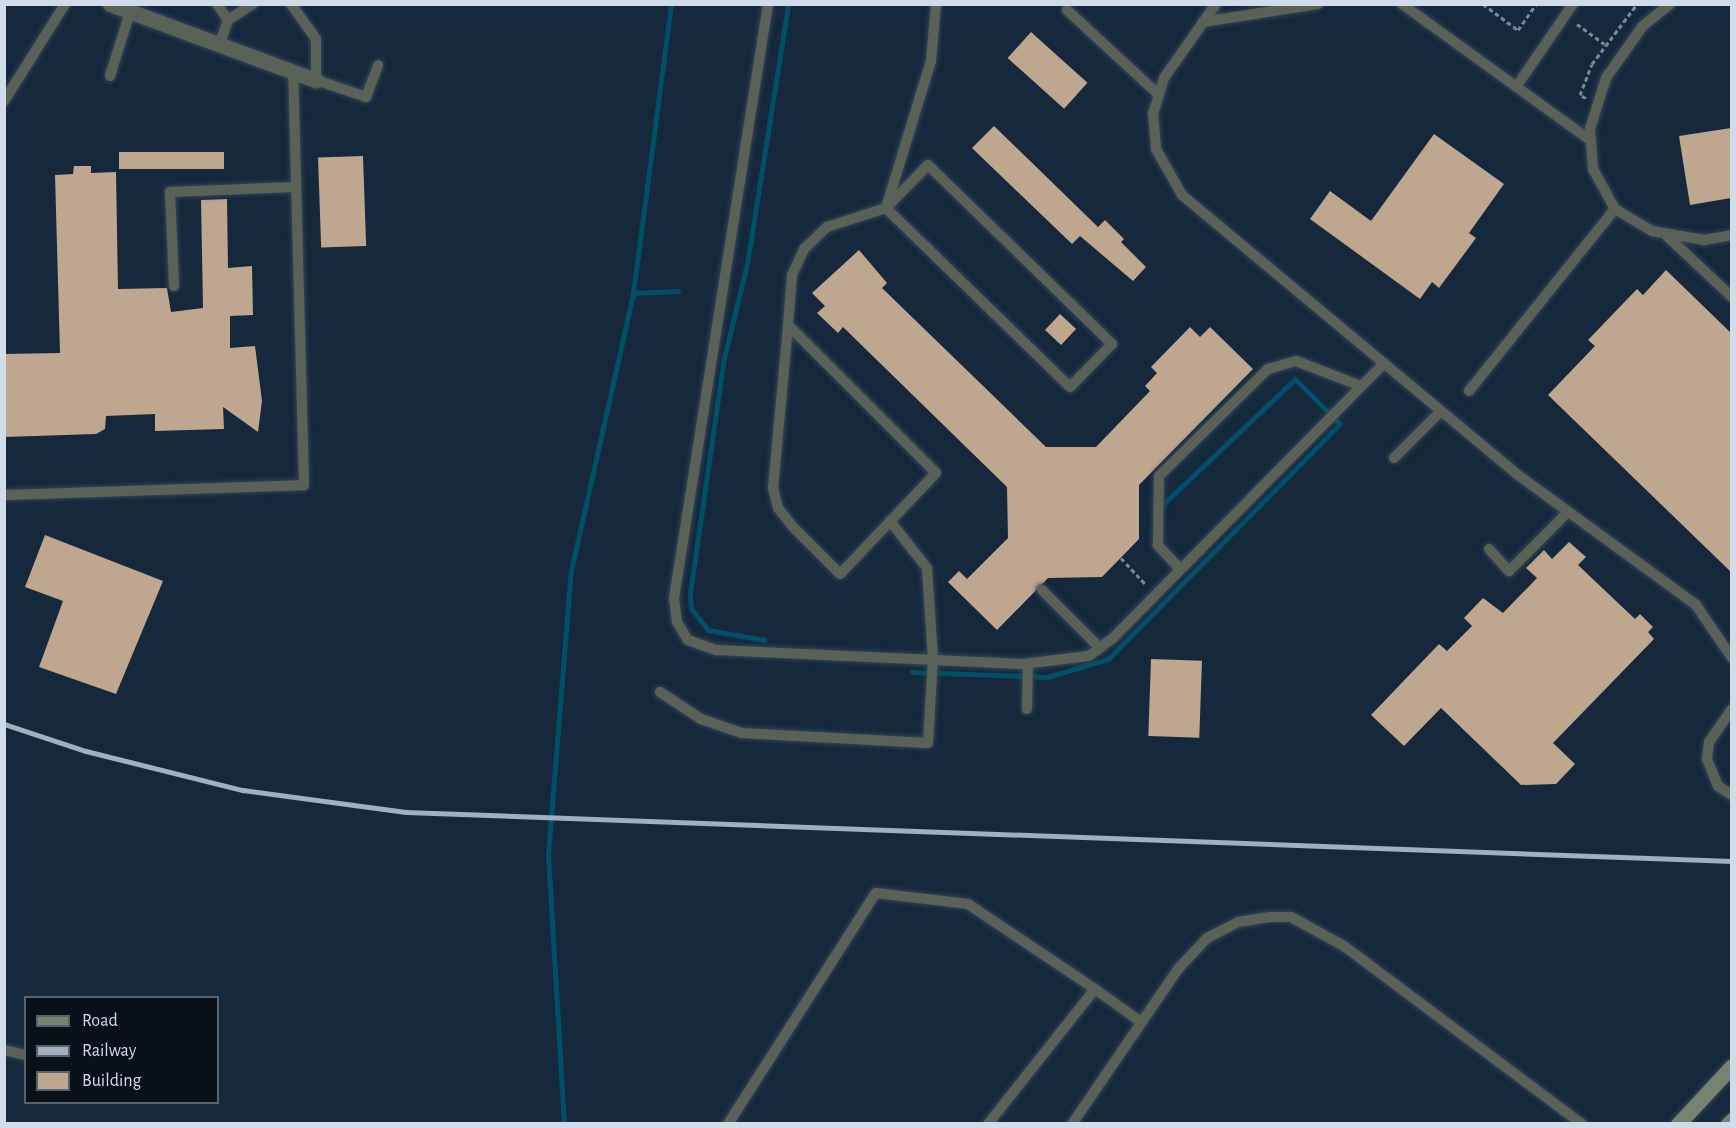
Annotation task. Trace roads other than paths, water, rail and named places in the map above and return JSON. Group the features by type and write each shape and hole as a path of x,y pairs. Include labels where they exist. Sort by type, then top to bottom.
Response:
{"main road":[{"path":"1677,1124 1731,1066"},
{"path":"1728,1124 1731,1120"}],"street":[{"path":"110,4 316,80"}],"lane":[{"path":"4,100 65,4"},
{"path":"217,4 228,20"},
{"path":"219,45 228,20 253,4"},
{"path":"291,4 316,39 316,80 366,97 378,65"},
{"path":"768,4 674,610 688,640 716,650 1028,664 1069,662 1100,648 1384,363"},
{"path":"886,208 931,61 936,4"},
{"path":"1216,4 1158,94 1153,112 1156,149 1182,195 1441,411 1568,512 1696,605 1727,646 1731,658"},
{"path":"1203,22 1318,4"},
{"path":"1402,4 1590,140"},
{"path":"1670,4 1622,52 1595,103 1590,140 1593,169 1615,209 1664,234 1731,297"},
{"path":"1516,87 1570,7"},
{"path":"1067,10 1158,94"},
{"path":"110,76 130,12"},
{"path":"4,495 304,485 293,73"},
{"path":"788,325 936,473 840,574 778,508 773,488 792,275 804,249 827,227 886,208 928,165 1112,344 1070,387 886,208"},
{"path":"174,286 170,192 296,188"},
{"path":"1469,391 1615,209"},
{"path":"1664,234 1704,240 1731,235"},
{"path":"1180,569 1158,545 1159,476 1268,369 1296,361 1361,386"},
{"path":"1394,458 1441,411"},
{"path":"1489,549 1509,571 1568,512"},
{"path":"660,692 701,719 742,733 928,743 933,659 927,568 890,520"},
{"path":"1042,590 1100,648"},
{"path":"1027,709 1028,664"},
{"path":"1731,709 1708,742 1707,759 1718,786 1731,795"},
{"path":"728,1124 876,893 968,904 1141,1022"},
{"path":"1072,1124 1141,1022 1207,938 1238,922 1291,917 1344,946 1582,1124"},
{"path":"988,1124 1095,989"},
{"path":"4,1050 24,1055"}],"waterway":[{"path":"564,1124 548,854 571,571 633,293 671,4"},
{"path":"764,640 708,630 691,608 690,593 724,358 747,264 788,4"},
{"path":"633,293 678,291"},
{"path":"912,672 1047,677 1108,659 1340,424 1295,379 1159,508"}],"railway":[{"path":"4,724 86,751 243,790 406,812 1732,861"}]}
